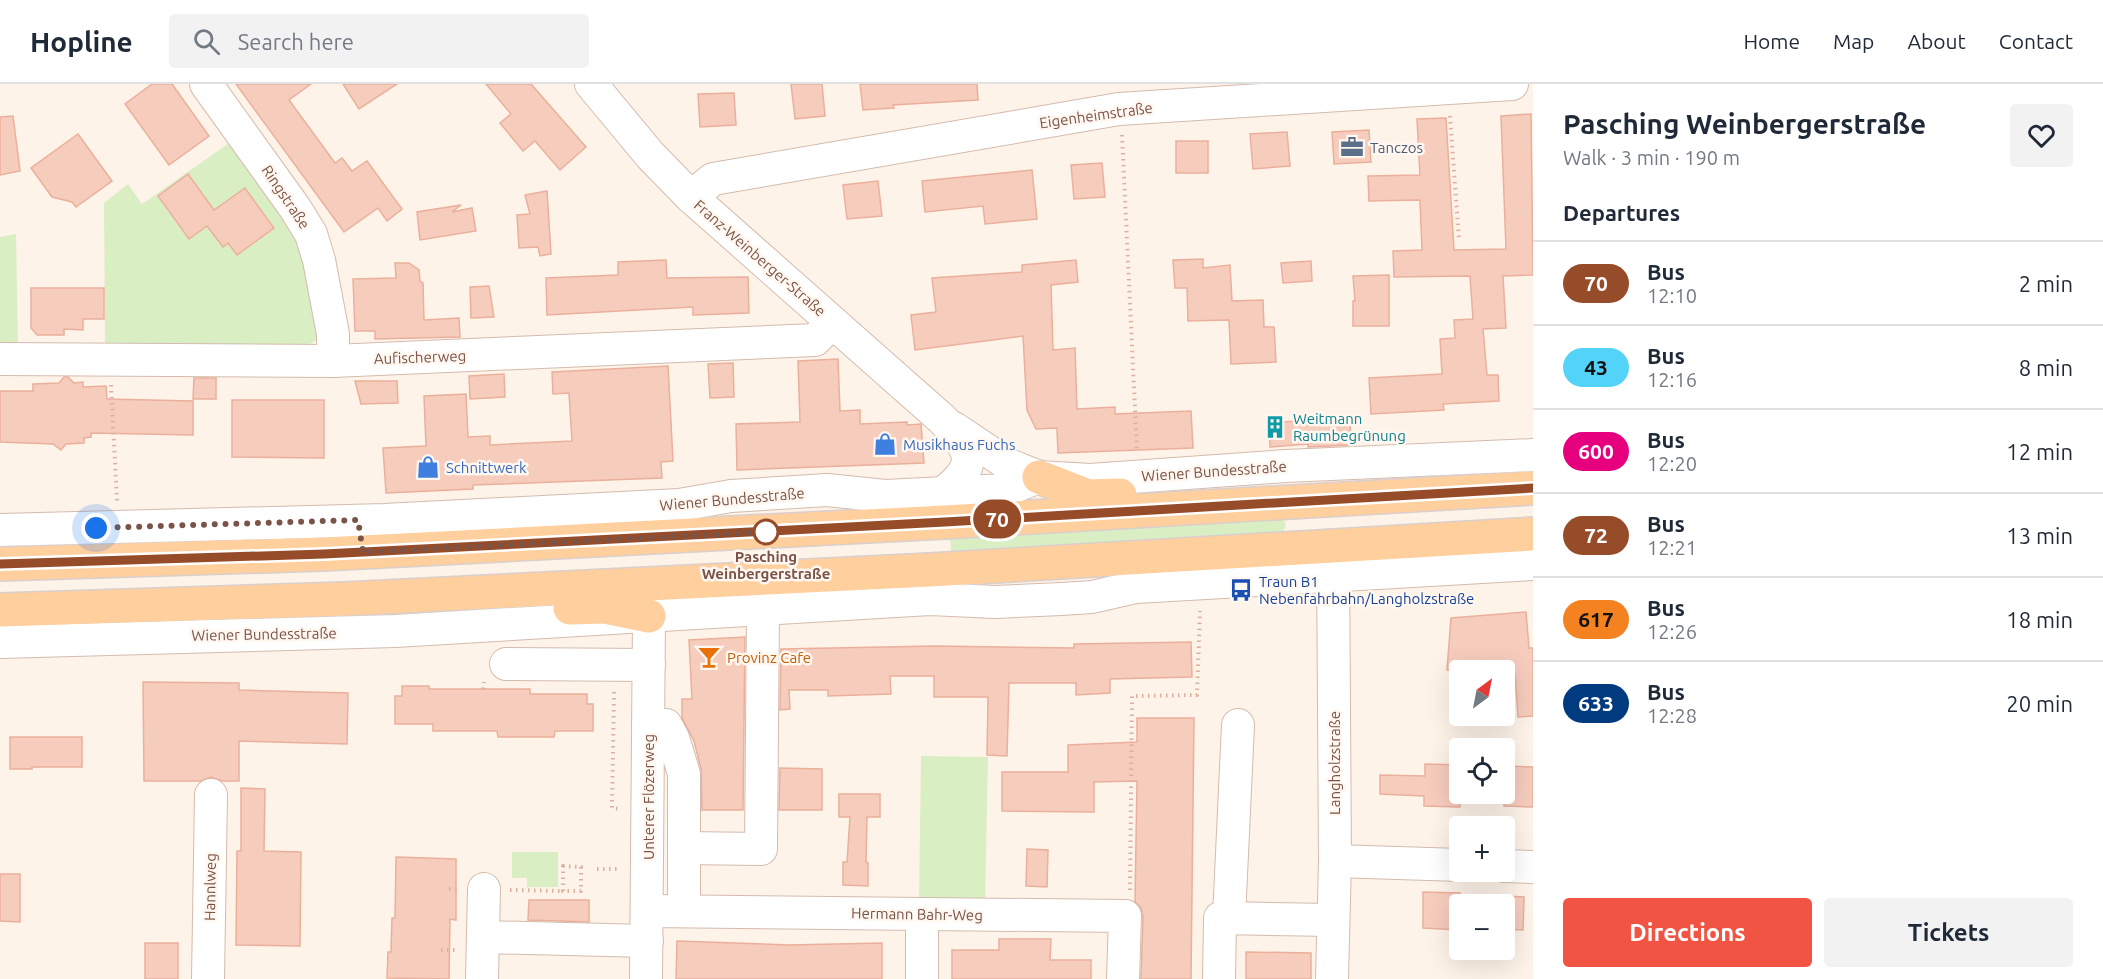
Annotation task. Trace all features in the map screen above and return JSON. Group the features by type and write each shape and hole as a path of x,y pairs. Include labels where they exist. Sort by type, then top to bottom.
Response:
{"main road":[{"path":"1039,477 1088,496 1317,486 1421,495"},
{"path":"0,564 363,552 1533,488"},
{"name":"Wiener Bundesstraße","path":"0,610 344,599 919,570 1333,561 1533,534"},
{"path":"344,599 430,611 605,607 649,616"}],"street":[{"name":"Ringstraße","path":"206,84 295,208 311,234 319,260 333,334 333,361"},
{"name":"Franz-Weinberger-Straße","path":"591,84 650,155 691,197 942,419 960,439 966,448 968,460 964,474 943,493"},
{"name":"Eigenheimstraße","path":"691,197 713,180 1119,109 1512,84"},
{"name":"Aufischerweg","path":"0,359 333,361 816,340 832,322"},
{"name":"Franz-Weinberger-Straße","path":"942,419 1009,465 1039,477"},
{"name":"Wiener Bundesstraße","path":"0,530 358,520 679,505 731,496 827,490 885,496 1006,490 1039,477 1090,480 1286,466 1533,455"},
{"path":"358,520 363,552"},
{"name":"Wiener Bundesstraße","path":"0,642 395,631 930,599 995,602 1061,599 1092,597 1136,587 1333,561 1533,564"},
{"name":"Langholzstraße","path":"1332,979 1335,861 1333,561"},
{"path":"684,848 761,849 763,609"},
{"name":"Unterer Flözerweg","path":"646,979 649,616"},
{"path":"506,664 649,664"},
{"path":"648,725 666,725 673,738 684,774 684,911"},
{"path":"1228,918 1238,725"},
{"name":"Hannlweg","path":"208,979 211,795"},
{"path":"1335,861 1449,865"},
{"path":"1515,866 1533,867"},
{"path":"482,979 484,889"},
{"name":"Hermann Bahr-Weg","path":"483,937 647,926 684,911 1125,916"},
{"path":"922,914 922,979"},
{"path":"1124,979 1125,916"},
{"path":"1219,979 1220,918 1334,920"}],"path":[{"path":"1448,88 1459,240"},
{"path":"1119,109 1137,454"},
{"path":"110,360 117,505"},
{"path":"1125,916 1130,904 1132,696 1197,695 1200,609"},
{"path":"484,889 563,891 581,891 581,867 563,866 563,891"},
{"path":"597,869 631,869"}],"green space":[{"path":"232,141 303,247 319,338 307,346 105,348 104,203 128,184 142,204"},
{"path":"16,234 18,348 0,348 0,237"},
{"path":"1279,517 1286,525 1284,530 1277,534 951,553 950,536"},
{"path":"921,756 988,757 985,903 919,902"},
{"path":"512,852 558,852 558,887 527,887 527,878 512,878"}],"building":[{"path":"152,84 172,84 209,136 169,165 125,104"},
{"path":"236,84 311,84 289,100 335,163 342,158 352,171 367,161 402,209 387,221 378,208 344,232"},
{"path":"343,84 397,84 359,109"},
{"path":"486,84 531,84 586,147 560,170 535,141 523,151 500,123 511,114"},
{"path":"791,84 822,84 825,116 795,119"},
{"path":"860,84 977,84 978,100 893,105 894,108 863,110"},
{"path":"734,93 736,125 700,127 698,94"},
{"path":"1531,114 1533,275 1503,276 1506,328 1483,329 1487,375 1498,375 1499,401 1443,404 1444,410 1371,414 1369,378 1442,374 1440,339 1455,338 1454,320 1473,319 1470,276 1394,277 1393,251 1422,250 1420,200 1369,201 1368,176 1420,175 1417,119 1446,118 1454,250 1506,249 1501,116"},
{"path":"13,116 20,171 0,175 0,117"},
{"name":"Tanczos","path":"1369,130 1371,162 1334,164 1332,132"},
{"path":"1287,132 1290,166 1253,169 1250,134"},
{"path":"78,134 112,181 76,207 72,202 52,197 31,168"},
{"path":"1176,141 1208,141 1208,173 1176,173"},
{"path":"1102,163 1105,197 1074,199 1071,165"},
{"path":"1032,170 1037,219 985,224 983,206 925,212 922,181"},
{"path":"188,174 214,210 245,188 274,228 237,255 228,243 223,247 207,226 189,239 158,196"},
{"path":"878,181 882,216 847,219 843,185"},
{"path":"547,191 551,254 540,256 538,247 519,248 517,215 530,214 525,195"},
{"path":"461,205 452,212 472,208 476,231 420,240 417,212"},
{"path":"1203,259 1203,268 1230,265 1232,301 1263,300 1264,327 1274,327 1276,362 1231,364 1229,320 1188,321 1187,288 1175,288 1173,260"},
{"path":"666,260 667,278 748,277 749,313 693,315 693,307 547,315 546,278 618,275 618,262"},
{"path":"1076,260 1078,282 1051,285 1053,350 1075,348 1077,409 1115,407 1115,414 1191,411 1193,448 1058,453 1057,428 1036,429 1027,410 1023,336 915,350 911,315 936,312 932,278 1022,272 1022,265"},
{"path":"1311,261 1312,281 1283,283 1281,263"},
{"path":"395,263 409,263 419,270 420,281 423,283 424,320 459,318 460,337 375,339 375,331 355,331 353,279 396,278"},
{"path":"1389,275 1389,326 1353,326 1353,301 1355,301 1353,276"},
{"path":"489,286 494,317 471,318 470,287"},
{"path":"31,288 104,288 104,319 83,319 83,330 64,329 64,335 37,335 31,328"},
{"path":"838,359 840,411 860,410 860,424 907,422 907,425 921,424 924,463 737,470 736,424 800,422 798,361"},
{"path":"733,363 734,397 710,398 708,364"},
{"path":"668,366 673,461 661,462 662,478 473,485 473,489 386,493 383,448 426,446 424,396 466,394 468,437 490,436 490,445 572,441 569,393 553,394 552,372"},
{"path":"504,374 505,397 470,399 469,376"},
{"path":"64,377 68,377 74,383 83,382 83,387 106,386 107,399 193,401 193,435 91,433 91,437 84,438 84,443 66,444 61,450 53,444 0,442 0,391 33,391 33,384 59,383"},
{"path":"194,378 216,378 216,399 193,399"},
{"path":"355,381 397,381 398,403 361,404"},
{"path":"232,400 324,400 324,458 232,457"},
{"path":"1350,420 1351,445 1308,447 1308,444 1270,447 1269,422"},
{"path":"1526,612 1529,648 1533,648 1533,716 1518,717 1515,660 1449,660 1449,670 1447,670 1451,618"},
{"path":"745,637 743,810 702,810 701,769 694,741 682,718 682,699 692,699 689,640"},
{"path":"1191,642 1192,677 1110,679 1110,693 1076,695 1076,683 1009,683 1007,756 987,755 988,697 934,697 934,676 890,676 891,694 828,696 828,690 789,690 790,709 780,710 781,649 934,646 1074,648 1074,644"},
{"path":"143,682 239,683 239,690 348,693 347,744 239,741 239,781 222,781 211,777 201,781 144,781"},
{"path":"402,686 429,686 429,689 530,689 530,694 587,694 587,704 593,704 593,731 555,731 554,737 498,737 497,731 433,731 433,724 395,724 395,696 402,696"},
{"path":"1137,718 1194,718 1191,979 1141,979 1143,917 1141,908 1135,902 1137,781 1094,782 1094,812 1002,811 1002,772 1068,772 1068,745 1137,742"},
{"path":"10,737 82,737 82,767 10,769"},
{"path":"1425,764 1449,765 1449,804 1460,804 1460,807 1424,806 1424,796 1380,794 1380,775 1425,776"},
{"path":"1515,766 1533,767 1533,807 1504,806 1504,804 1515,804"},
{"path":"780,768 822,769 822,810 779,810"},
{"path":"241,788 265,789 264,851 301,852 300,946 236,945 237,851 241,851"},
{"path":"839,794 880,794 880,817 867,817 868,886 843,885 843,862 847,862 850,817 839,817"},
{"path":"1027,849 1048,850 1047,887 1026,886"},
{"path":"396,857 456,859 456,920 450,919 449,979 387,978 388,952 391,952 392,918 395,918"},
{"path":"0,874 20,874 20,922 0,921"},
{"path":"1423,892 1460,893 1449,894 1449,929 1423,928"},
{"path":"1515,897 1524,897 1523,930 1515,930"},
{"path":"529,900 589,900 589,922 528,920"},
{"path":"999,939 1051,939 1050,960 1091,960 1091,979 952,979 952,950 999,950"},
{"path":"677,941 789,945 882,943 882,979 676,979"},
{"path":"145,943 178,943 178,979 145,979"},
{"path":"1246,952 1311,953 1311,979 1246,979"}],"bus line":[{"name":"70","path":"0,564 324,554 945,522 1533,488"}],"place":[{"name":"Tanczos","path":"1352,147"},
{"name":"Weitmann Raumbegrünung","path":"1275,427"},
{"name":"Musikhaus Fuchs","path":"885,444"},
{"name":"Schnittwerk","path":"428,467"},
{"name":"Pasching Weinbergerstraße","path":"766,532"},
{"name":"Traun B1 Nebenfahrbahn/Langholzstraße","path":"1241,590"},
{"name":"Provinz Cafe","path":"709,657"}],"route":[{"path":"96,528 358,520 363,552 766,532"}]}
